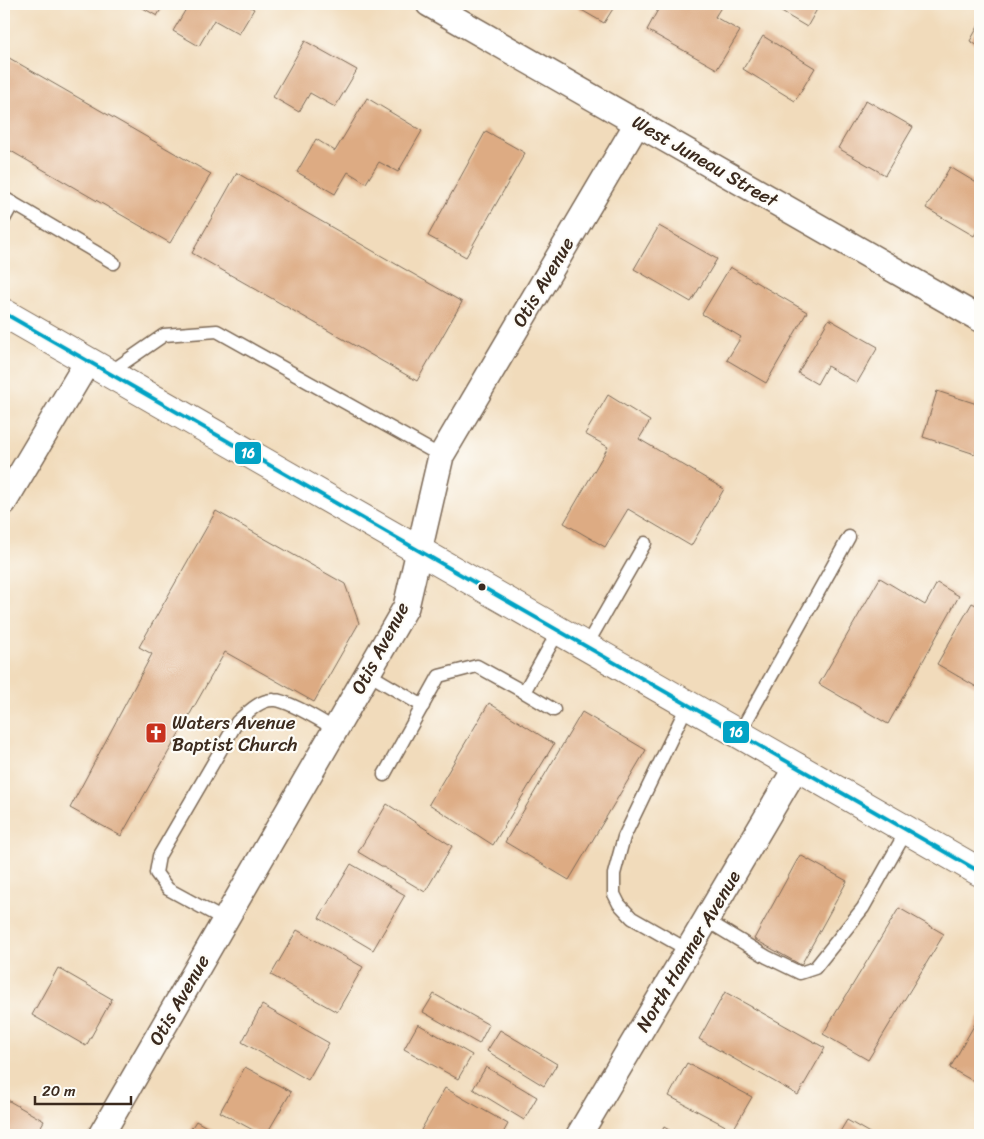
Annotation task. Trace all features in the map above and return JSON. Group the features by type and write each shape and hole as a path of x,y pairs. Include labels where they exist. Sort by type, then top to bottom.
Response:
{"main road":[{"path":"4,312 980,872"}],"street":[{"name":"West Juneau Street","path":"429,4 980,319"},
{"name":"Otis Avenue","path":"101,1135 406,606 441,456 638,122"},
{"path":"4,502 98,367"},
{"name":"North Hamner Avenue","path":"579,1135 797,766"}],"lane":[{"path":"4,219 8,201 114,263"},
{"path":"98,367 164,335 217,331 441,456"},
{"path":"739,734 849,537"},
{"path":"586,646 645,543"},
{"path":"524,692 559,630"},
{"path":"384,775 440,676 477,666 554,710"},
{"path":"367,673 423,706"},
{"path":"225,920 168,889 156,873 159,856 237,722 256,706 273,699 284,702 335,729"},
{"path":"688,704 624,837 614,874 614,894 619,904 632,918 688,950"},
{"path":"706,920 767,957 800,973 815,968 863,908 907,830"}],"building":[{"path":"136,4 164,4 157,16"},
{"path":"189,4 245,4 254,9 239,34 214,20 199,46 173,31"},
{"path":"571,4 616,4 604,23"},
{"path":"661,4 723,4 715,17 740,31 717,69 647,30"},
{"path":"775,4 820,4 807,27 773,7"},
{"path":"980,23 980,47 970,41"},
{"path":"763,36 815,68 795,101 743,69"},
{"path":"305,41 357,70 335,107 310,93 299,112 273,97"},
{"path":"4,55 211,174 170,243 4,147"},
{"path":"367,98 422,131 398,172 379,162 366,183 348,172 335,194 297,172 316,139 335,151"},
{"path":"866,100 913,127 885,175 838,148"},
{"path":"486,131 525,153 466,257 428,236"},
{"path":"950,167 980,185 980,225 974,236 926,208"},
{"path":"237,173 462,302 417,381 192,253"},
{"path":"659,226 717,259 691,302 634,269"},
{"path":"730,267 807,312 766,383 727,360 741,337 702,314"},
{"path":"829,319 878,347 857,383 827,366 817,384 798,373"},
{"path":"937,391 980,405 980,438 975,454 923,437"},
{"path":"608,395 650,421 639,439 724,489 691,546 628,509 605,547 564,523 608,447 585,434"},
{"path":"216,511 345,584 359,623 314,702 225,652 121,836 70,808 152,654 139,647"},
{"path":"880,578 925,605 937,583 959,596 888,724 819,684"},
{"path":"972,603 980,607 980,689 937,664"},
{"path":"489,703 554,744 493,845 429,804"},
{"path":"582,712 646,750 569,880 505,842"},
{"path":"387,804 452,846 425,892 358,852"},
{"path":"800,855 847,881 801,965 754,939"},
{"path":"351,864 405,895 373,950 319,918"},
{"path":"899,908 944,934 868,1060 823,1034"},
{"path":"297,930 363,967 337,1012 271,975"},
{"path":"58,968 112,999 86,1046 32,1015"},
{"path":"725,992 825,1048 798,1095 699,1039"},
{"path":"434,994 489,1025 479,1044 423,1012"},
{"path":"262,1005 329,1043 308,1080 242,1042"},
{"path":"980,1015 980,1085 950,1068"},
{"path":"418,1024 472,1055 458,1079 404,1049"},
{"path":"500,1030 557,1064 544,1086 487,1051"},
{"path":"687,1063 752,1097 733,1130 669,1096"},
{"path":"245,1067 291,1092 266,1135 262,1135 220,1112"},
{"path":"486,1067 537,1097 524,1120 473,1089"},
{"path":"445,1088 508,1124 502,1135 430,1135 421,1130"},
{"path":"4,1098 44,1121 36,1135 4,1135"},
{"path":"847,1120 873,1135 838,1135"},
{"path":"196,1121 221,1135 187,1135"},
{"path":"664,1127 678,1135 660,1135"}],"transit line":[{"name":"16","path":"4,313 980,872"}],"place":[{"name":"Waters Avenue Baptist Church","path":"156,733"}]}
